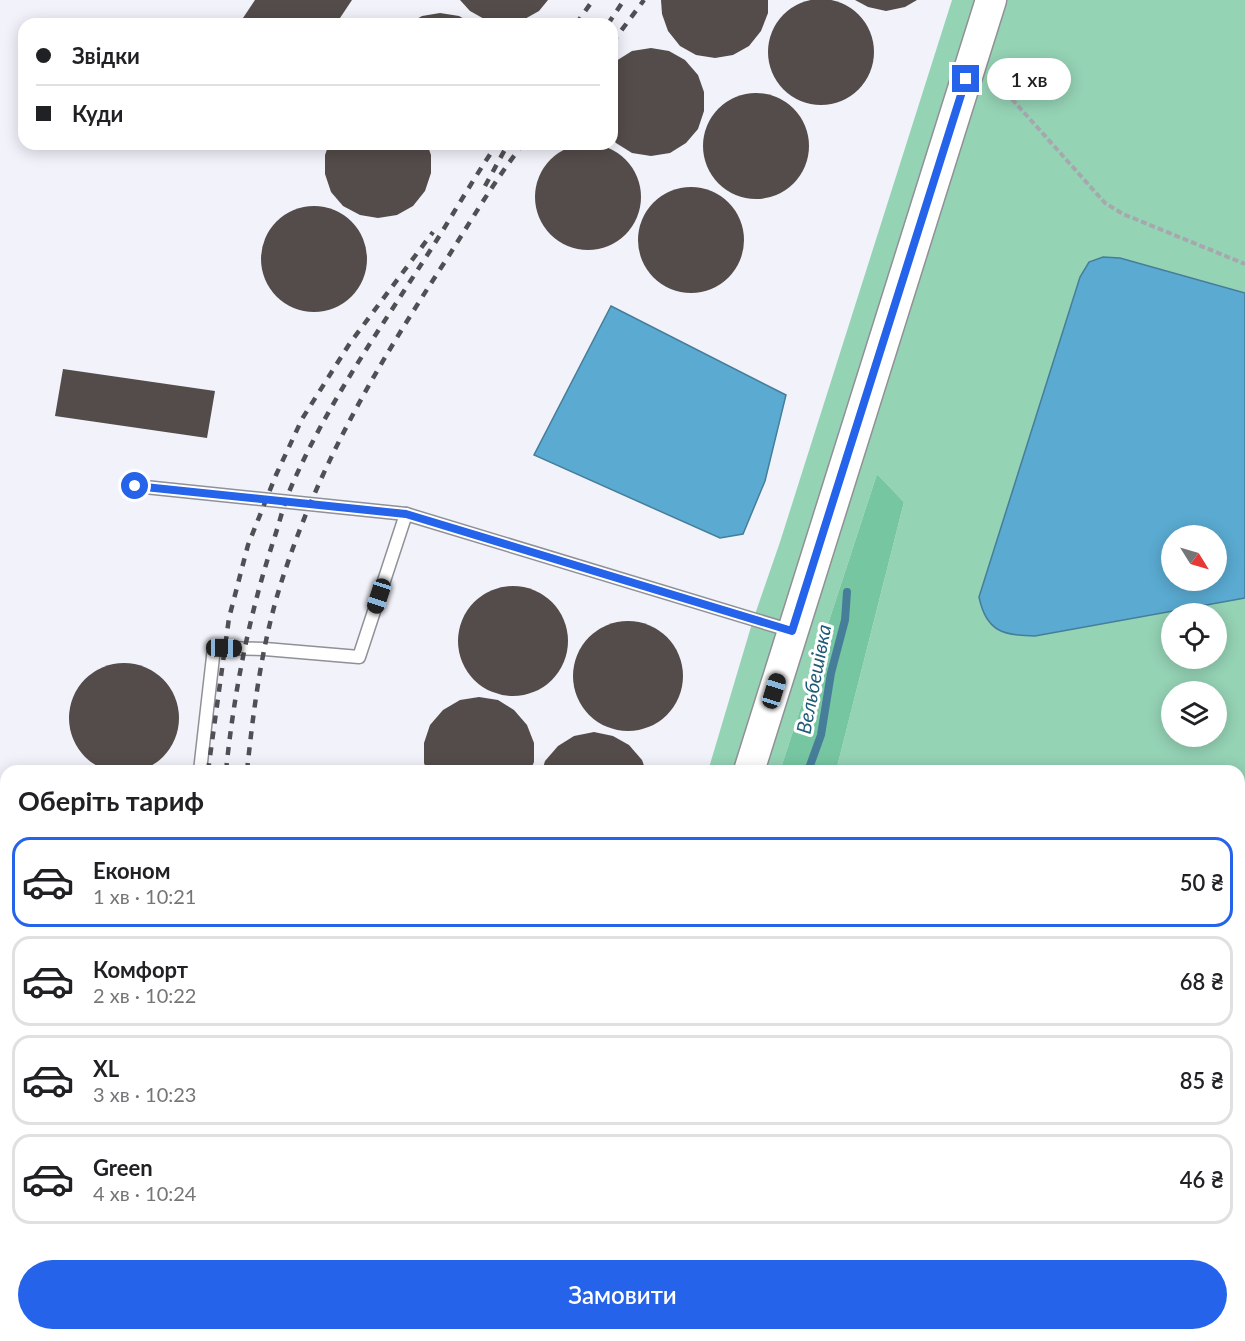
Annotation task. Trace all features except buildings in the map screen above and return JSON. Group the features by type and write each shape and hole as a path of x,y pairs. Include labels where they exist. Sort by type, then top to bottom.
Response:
{"street":[{"path":"751,765 991,0"}],"lane":[{"path":"135,486 406,514 792,631"},
{"path":"201,765 214,648 265,649 359,657 406,514"}],"path":[{"path":"973,57 1105,203 1123,214 1245,264"}],"green space":[{"path":"952,0 1245,0 1245,765 838,765 904,502 877,474 782,765 710,765 753,620 780,542"},
{"path":"877,474 904,502 838,765 782,765"}],"water":[{"path":"1103,257 1120,258 1245,293 1245,598 1217,603 1161,603 1161,613 1035,636 1014,635 1005,633 991,624 979,597 1080,277 1089,262"},
{"path":"611,306 786,395 765,481 743,534 720,538 534,455"}],"waterway":[{"name":"Вельбешівка","path":"810,765 821,735 831,673 845,620 847,592"}],"railway":[{"path":"580,18 593,0"},
{"path":"612,18 624,0"},
{"path":"618,35 644,0"},
{"path":"227,765 233,712 250,625 289,492 334,402 493,150"},
{"path":"485,186 505,150"},
{"path":"248,765 256,695 277,595 317,488 377,370 484,200 519,150"},
{"path":"209,765 229,618 248,545 276,475 302,419 350,343 433,232"}],"route":[{"path":"135,486 406,514 792,631 966,79"}]}
